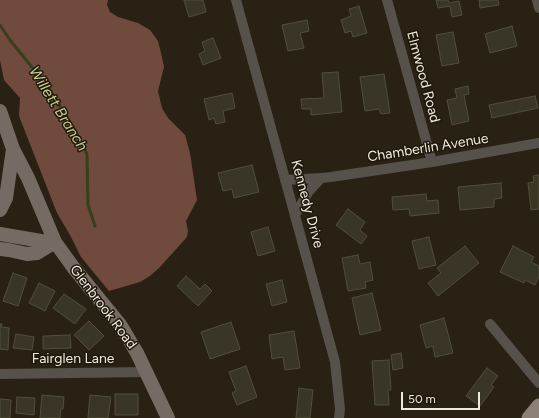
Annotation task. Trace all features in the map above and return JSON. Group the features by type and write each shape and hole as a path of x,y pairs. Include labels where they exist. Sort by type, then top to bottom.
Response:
{"main road":[{"path":"529,418 539,406"}],"street":[{"name":"Kennedy Drive","path":"236,0 335,362 340,409 339,418"},
{"name":"Elmwood Road","path":"387,0 432,162"},
{"path":"537,0 539,8"},
{"name":"Glenbrook Road","path":"0,111 13,149 28,178 55,242 73,267 121,326 147,372 168,418"},
{"name":"Chamberlin Avenue","path":"285,180 321,178 432,162 539,143"},
{"path":"0,210 6,198 13,149"},
{"path":"295,215 309,191 321,178"},
{"path":"0,234 41,242 55,242"},
{"path":"0,249 27,254 37,253 55,242"},
{"path":"490,324 539,383"},
{"name":"Fairglen Lane","path":"0,374 147,372"}],"shaded area":[{"path":"0,0 108,0 107,5 110,12 118,17 138,23 150,30 158,41 164,67 158,91 162,108 168,118 185,135 190,153 197,200 186,221 188,231 187,237 160,267 140,282 109,291 81,257 57,213 19,116 20,98 4,80 0,60"}],"building":[{"path":"184,0 203,0 206,12 189,17"},
{"path":"436,0 448,0 449,3 459,1 462,15 452,17 450,6 438,8"},
{"path":"479,0 498,0 499,5 480,8"},
{"path":"359,6 367,33 353,37 351,31 345,33 341,20 351,16 349,9"},
{"path":"307,20 309,31 300,33 304,48 288,51 282,25"},
{"path":"512,26 517,46 490,53 485,34"},
{"path":"453,32 459,63 442,66 436,35"},
{"path":"213,38 221,58 203,65 199,54 205,51 202,42"},
{"path":"338,72 342,112 311,115 311,109 302,109 301,99 324,98 322,73"},
{"path":"384,74 390,113 381,114 379,109 365,111 360,77"},
{"path":"468,86 469,94 464,95 469,121 452,125 447,100 457,98 455,89"},
{"path":"232,93 235,108 223,111 225,122 216,124 214,118 209,120 204,99"},
{"path":"535,96 538,108 492,118 489,105"},
{"path":"252,165 259,192 234,198 232,189 223,191 218,173"},
{"path":"539,175 539,209 531,210 528,183 534,182 533,176"},
{"path":"501,183 502,198 494,199 494,207 460,210 458,187"},
{"path":"426,194 427,201 438,200 439,213 410,216 409,209 393,210 392,197"},
{"path":"348,209 365,222 360,230 367,236 361,244 336,225"},
{"path":"268,227 275,251 258,256 251,232"},
{"path":"429,237 436,265 419,269 412,241"},
{"path":"465,246 479,263 438,296 428,283 441,273 437,268"},
{"path":"513,246 534,257 531,262 539,266 539,276 535,285 525,280 524,283 500,272"},
{"path":"358,255 360,264 370,262 373,280 365,282 366,288 348,291 342,258"},
{"path":"13,273 27,278 18,306 3,301"},
{"path":"186,276 200,289 205,284 212,291 198,306 177,286"},
{"path":"282,280 287,302 272,306 266,284"},
{"path":"39,283 55,291 45,311 29,303"},
{"path":"372,293 381,330 360,335 352,298"},
{"path":"64,294 86,309 75,324 53,308"},
{"path":"444,318 453,353 435,357 433,346 426,348 420,325"},
{"path":"89,321 104,336 89,350 74,335"},
{"path":"231,322 240,349 210,359 201,332"},
{"path":"0,324 2,324 1,327 9,328 8,350 0,349"},
{"path":"294,331 300,368 285,370 283,357 272,359 269,335"},
{"path":"16,334 34,337 32,350 13,348"},
{"path":"70,335 71,348 43,349 43,336"},
{"path":"401,353 403,368 393,370 391,355"},
{"path":"389,360 391,390 388,390 389,405 375,405 372,361"},
{"path":"246,366 257,397 237,405 232,393 236,391 229,372"},
{"path":"487,368 498,376 491,385 494,387 480,406 466,396"},
{"path":"299,388 313,390 310,418 296,418"},
{"path":"115,394 138,394 138,415 115,415"},
{"path":"42,395 64,397 63,409 61,409 60,418 40,418"},
{"path":"90,395 111,397 108,418 88,418"},
{"path":"17,397 35,398 34,415 16,413"},
{"path":"0,399 11,400 10,418 0,418"}],"waterway":[{"name":"Willett Branch","path":"0,25 10,40 48,87 76,132 87,154 88,205 95,226"}]}
